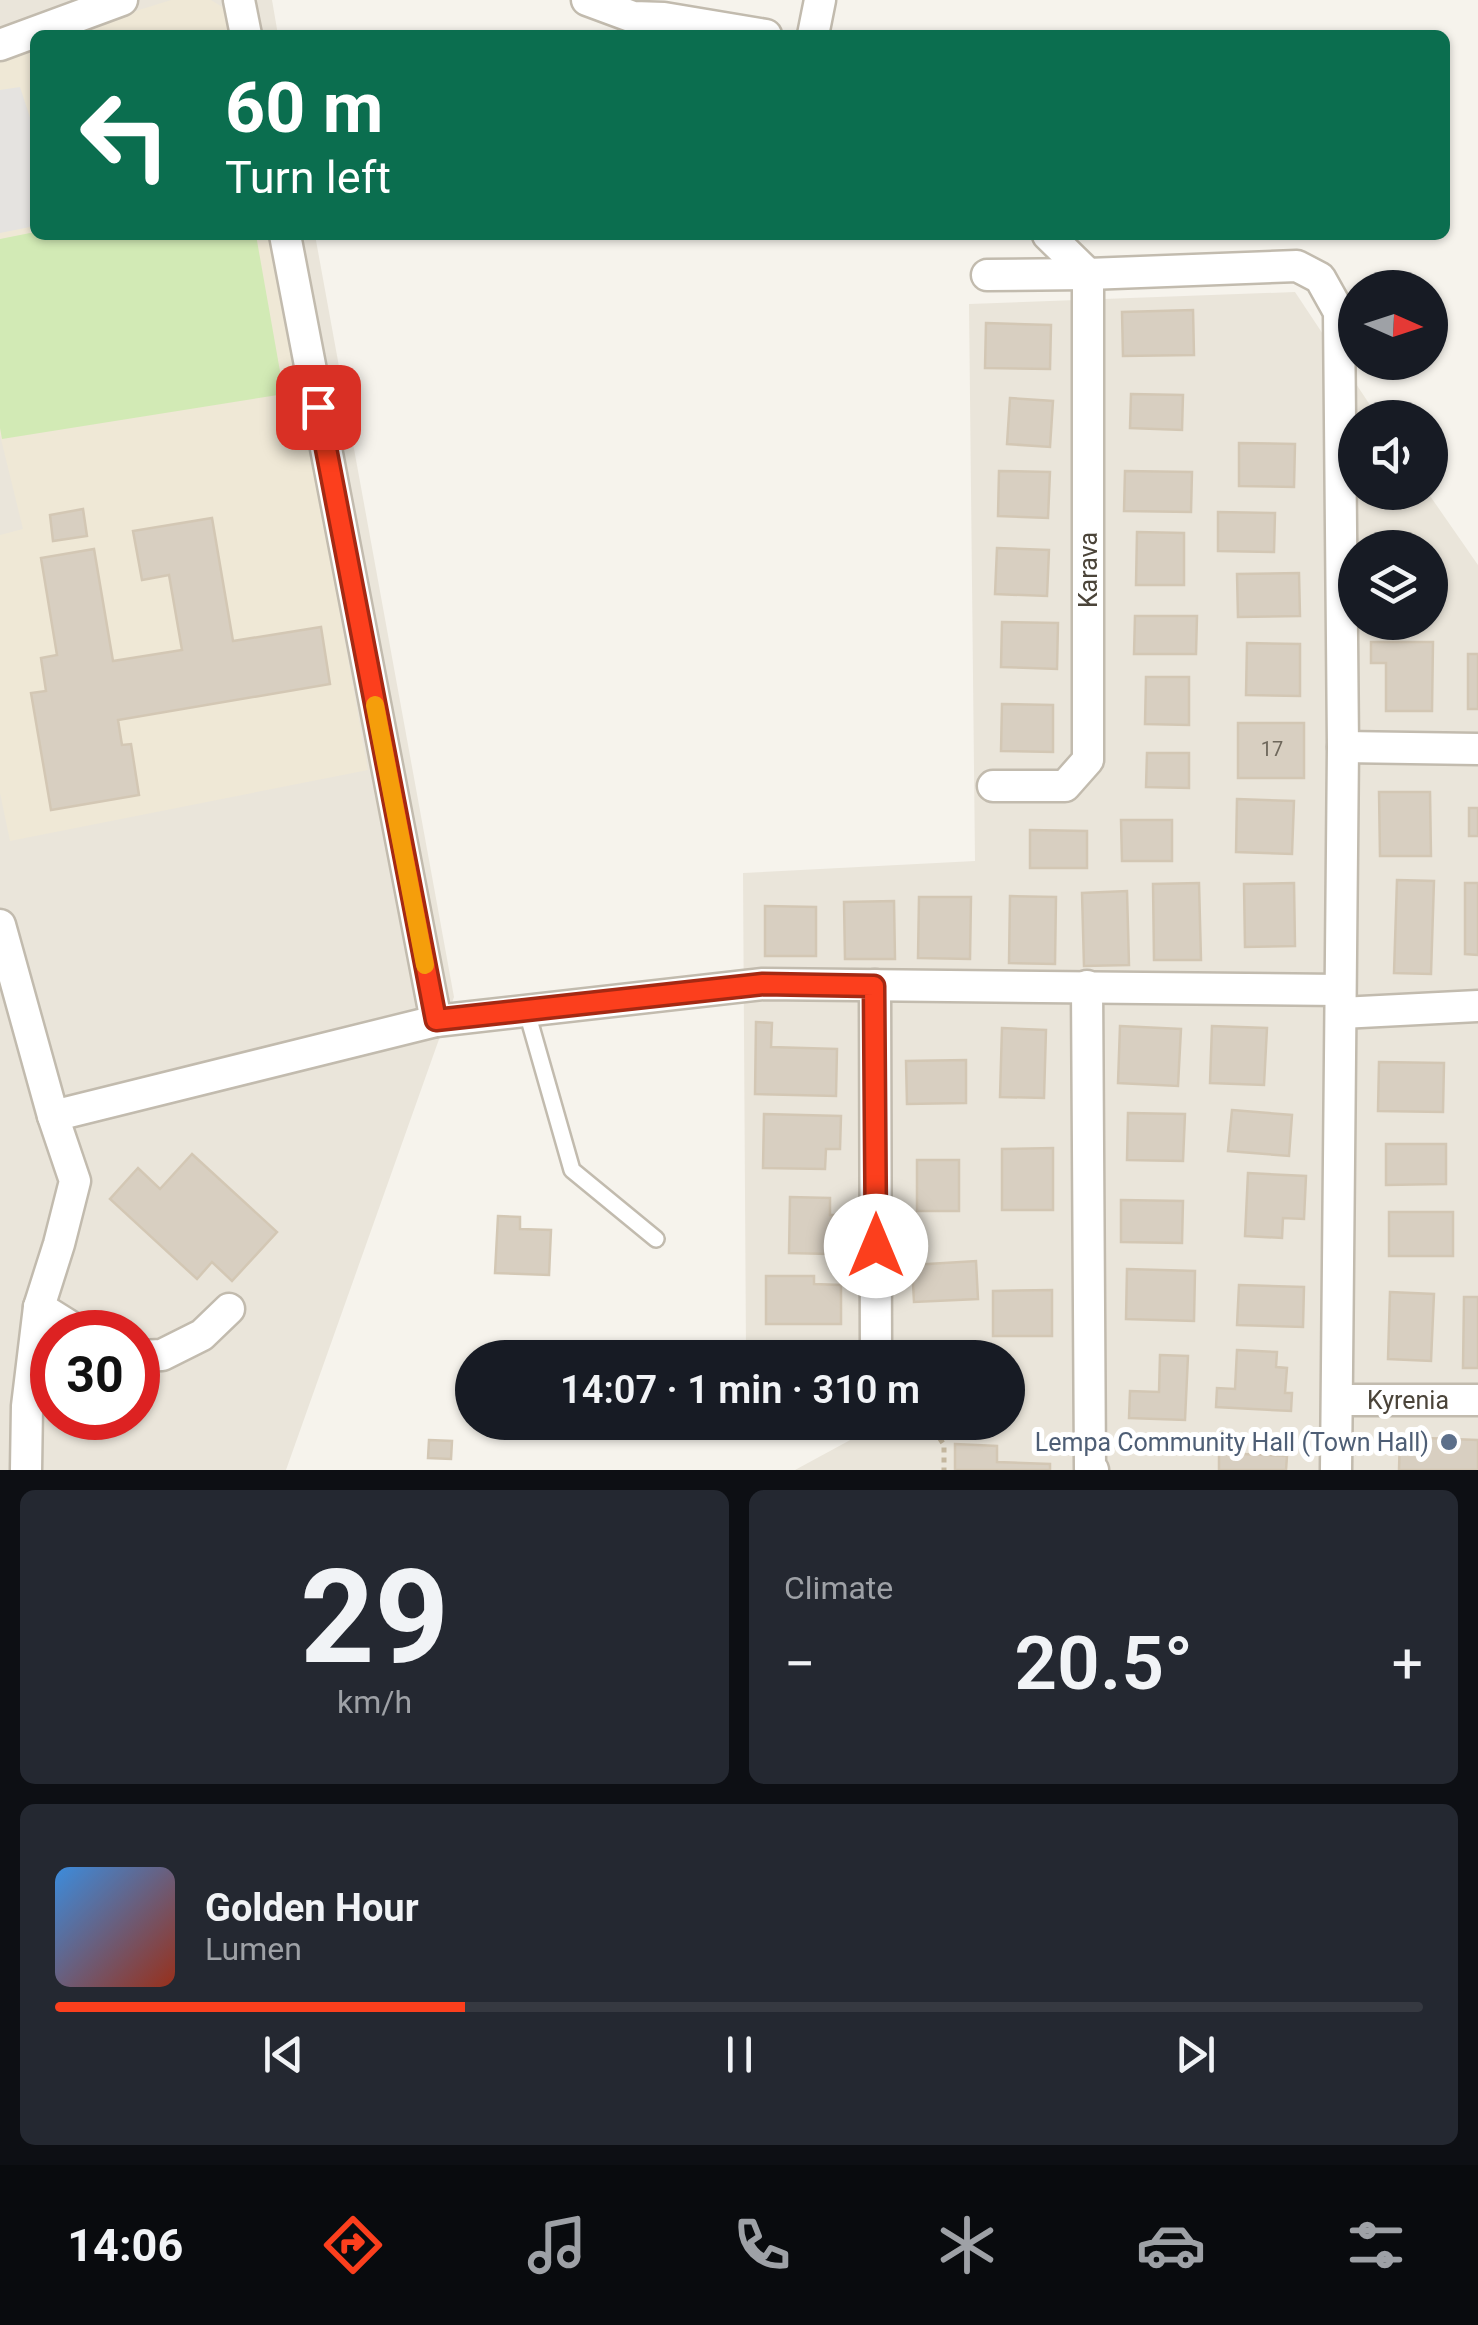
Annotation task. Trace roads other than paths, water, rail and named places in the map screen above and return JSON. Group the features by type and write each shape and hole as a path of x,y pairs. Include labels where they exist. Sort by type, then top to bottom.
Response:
{"street":[{"path":"41,30 122,0"},
{"path":"239,0 245,30"},
{"path":"587,0 633,17 736,30"},
{"path":"814,30 820,0"},
{"path":"0,45 30,34"},
{"path":"285,240 436,1020"},
{"path":"1053,240 1088,274"},
{"path":"986,275 1296,266 1320,278 1339,312 1343,747 1336,1470"},
{"name":"Karava","path":"993,786 1065,786 1088,760 1088,274"},
{"path":"1343,747 1478,749"},
{"path":"0,925 52,1116 75,1180 39,1307 27,1406 26,1470"},
{"path":"52,1116 436,1020 763,984 1087,986 1340,1002 1478,1006"},
{"path":"874,986 876,1340"},
{"path":"1087,986 1092,1470"},
{"path":"39,1307 44,1310"},
{"path":"160,1356 202,1334 228,1310"},
{"name":"Kyrenia","path":"1338,1400 1478,1400"}],"lane":[{"path":"526,1009 572,1170 656,1239"}],"place":[{"name":"Lempa Community Hall (Town Hall)","path":"1449,1442"}]}
